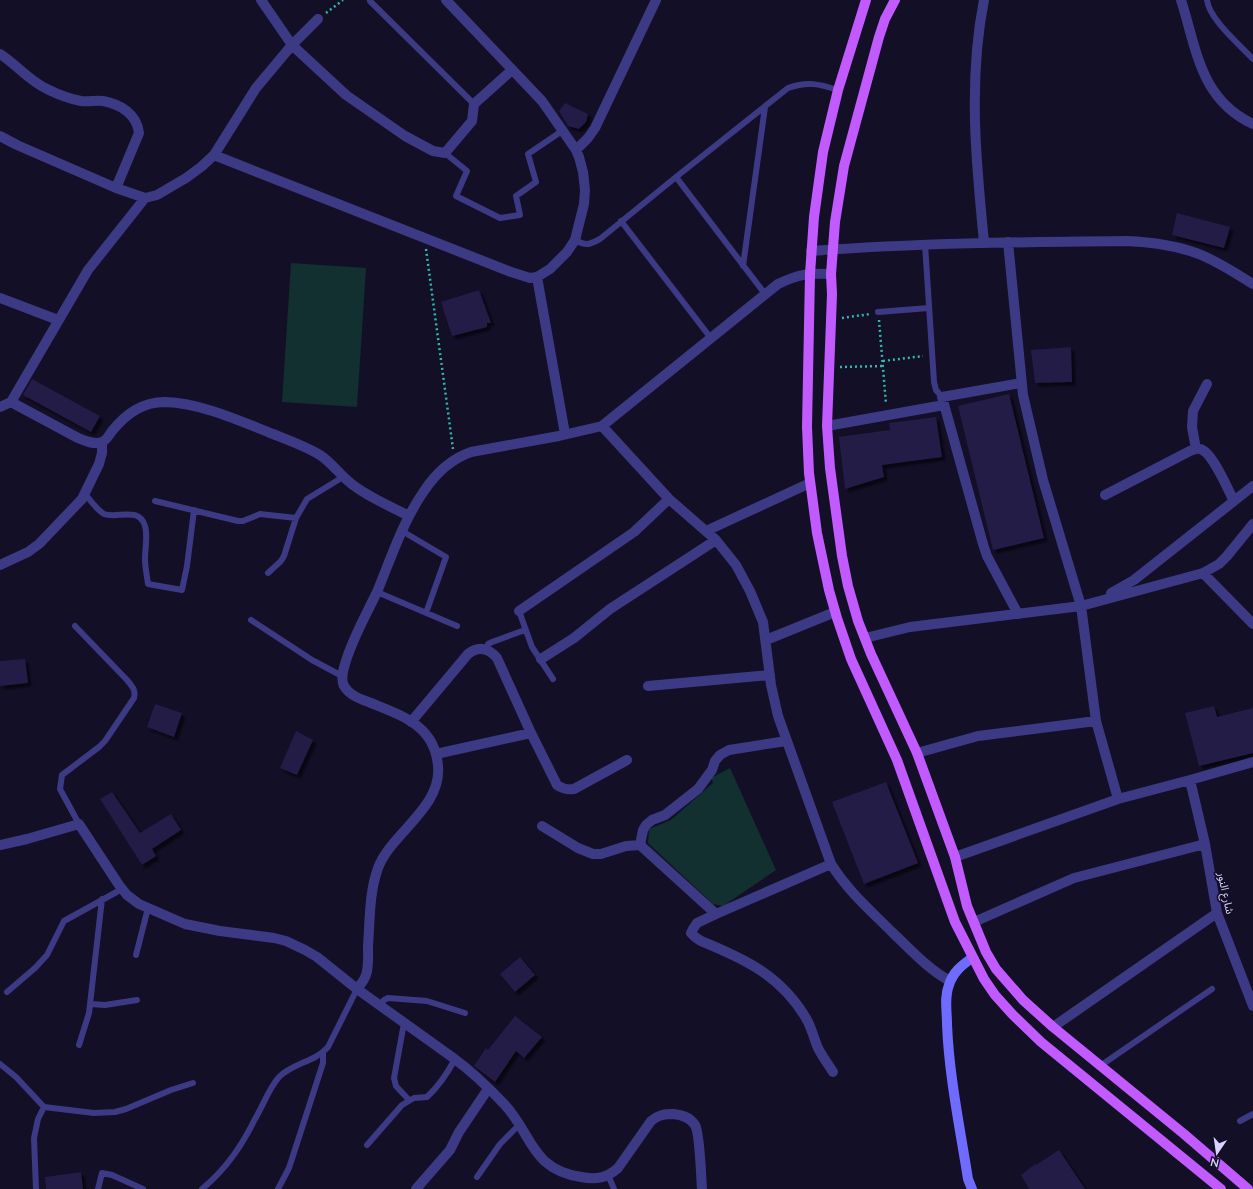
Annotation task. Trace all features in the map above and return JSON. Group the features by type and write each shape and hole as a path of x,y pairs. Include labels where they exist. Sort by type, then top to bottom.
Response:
{"main road":[{"path":"866,0 838,90 823,152 817,188 810,274 807,427 810,483 817,533 829,590 851,659 897,760 955,922 984,979 995,995 1013,1015 1041,1042 1221,1189"},
{"path":"895,0 885,19 879,37 844,166 838,196 832,249 827,426 830,468 842,556 848,586 865,638 917,753 955,857 967,906 986,952 996,969 1023,1000 1053,1027 1184,1134 1248,1189"},
{"path":"972,958 959,968 950,981 946,993 950,1056 968,1179 972,1189"}],"street":[{"path":"260,0 292,45 346,95 405,136 433,151 445,153 472,121 474,104 512,70"},
{"path":"214,155 511,272 530,278 537,277 550,270 567,252 575,240 584,204 585,190 583,172 579,157 576,150 542,101 446,0"},
{"path":"576,150 588,138 595,128 656,0"},
{"path":"984,0 977,46 975,143 984,242"},
{"path":"1181,0 1198,62 1204,76 1222,102 1234,113 1253,124"},
{"path":"0,136 17,145 116,188 145,198 157,195 201,167 214,155 256,88 292,45 318,19"},
{"path":"0,54 33,81 47,89 72,99 112,103 133,116 138,125 139,133 116,188"},
{"path":"0,407 11,402 58,320 95,260 145,198"},
{"path":"812,251 984,242 1149,242 1197,253 1253,284"},
{"path":"1008,242 1021,383 1043,480 1080,606 1096,721 1118,798"},
{"path":"357,989 366,975 371,896 378,868 384,856 396,840 418,816 432,795 437,780 438,767 434,745 426,734 411,722 350,694 343,685 342,676 344,664 402,531 424,490 443,469 455,459 471,452 602,426 710,337 778,284 800,275 831,274"},
{"path":"537,277 565,434"},
{"path":"0,298 58,320"},
{"path":"827,426 887,416 1021,383"},
{"path":"1196,449 1192,427 1193,411 1207,384"},
{"path":"943,401 987,556 1018,614"},
{"path":"11,402 78,438 89,442 102,442 129,413 137,408 149,404 165,402 210,411 294,442 320,455 343,477 361,491 409,516"},
{"path":"602,426 669,499 716,540 736,565 750,590 763,622 774,699 786,741 831,864 841,880 925,964 950,981"},
{"path":"0,565 28,552 39,544 82,499 99,464 102,454 102,442"},
{"path":"1105,495 1196,449 1202,449 1209,455 1234,501"},
{"path":"706,531 810,483"},
{"path":"1098,601 1134,580 1253,486"},
{"path":"519,611 634,532 669,499"},
{"path":"865,638 910,627 1080,606 1202,573 1219,564 1228,556 1253,524"},
{"path":"541,659 574,638 610,610 716,540"},
{"path":"1202,573 1253,624"},
{"path":"766,640 836,612"},
{"path":"411,722 468,654 473,650 480,648 486,649 492,652 496,658 557,785 568,790 574,789 627,760"},
{"path":"648,686 770,675"},
{"path":"917,753 978,736 1096,721"},
{"path":"436,754 531,733"},
{"path":"640,845 643,830 646,825 652,820 665,814 698,789 712,770 715,761 720,755 729,750 786,741"},
{"path":"955,857 1118,798 1253,762"},
{"name":"شارع النور","path":"1190,780 1205,844 1217,913 1253,1006"},
{"path":"0,845 79,824 122,889 127,895 148,908 185,924 202,928 266,936 286,941 318,956 357,989 455,1059 504,1104 534,1149 548,1165 555,1170 574,1176 589,1178 604,1177 618,1168 655,1117 667,1114 684,1116 695,1126 698,1142 702,1189"},
{"path":"542,826 578,848 593,854 601,854 626,846 640,845 716,914"},
{"path":"974,922 1074,878 1205,844"},
{"path":"831,864 697,923 692,933 694,937 743,959 771,977 790,994 806,1018 818,1048 833,1072"},
{"path":"1053,1027 1217,913"},
{"path":"416,1189 450,1150 462,1127 488,1089"}],"lane":[{"path":"1207,0 1216,19 1253,59"},
{"path":"370,1 474,104"},
{"path":"575,240 585,245 600,239 788,88 808,83 818,84 838,90"},
{"path":"743,266 765,107"},
{"path":"445,153 467,171 456,196 500,218 520,215 516,196 536,182 528,154 562,131"},
{"path":"676,177 765,294"},
{"path":"621,221 710,337"},
{"path":"925,244 934,382 936,390 943,401"},
{"path":"878,312 929,308"},
{"path":"268,573 281,561 284,556 296,518 307,500 343,477"},
{"path":"85,494 100,511 105,514 135,514 141,518 146,533 145,561 148,584 182,590 187,566 194,510"},
{"path":"155,501 238,521 243,521 260,514 296,518"},
{"path":"402,531 446,557 426,613"},
{"path":"376,592 457,626"},
{"path":"519,611 532,647 553,679"},
{"path":"251,620 312,660 342,676"},
{"path":"75,626 133,686 135,692 134,698 105,741 93,753 62,775 60,789 79,824"},
{"path":"486,649 488,644 492,642 525,630"},
{"path":"7,992 35,968 47,955 64,921 122,889"},
{"path":"79,1045 89,1013 102,899"},
{"path":"136,955 148,908"},
{"path":"202,1189 236,1154 280,1076 323,1052 333,1039 357,989"},
{"path":"1100,1066 1212,989"},
{"path":"380,1006 384,1000 388,998 414,999 427,1001 464,1013"},
{"path":"90,1004 105,1005 137,1000"},
{"path":"404,1023 394,1078 399,1089 409,1100"},
{"path":"278,1189 289,1168 324,1063 323,1052"},
{"path":"367,1145 402,1105 414,1098 427,1097 441,1083 455,1059"},
{"path":"0,1064 16,1077 44,1107 94,1113 115,1112 126,1109 193,1082"},
{"path":"36,1189 34,1138 38,1119 44,1107"},
{"path":"1240,1121 1253,1114"},
{"path":"477,1177 497,1148 519,1125"},
{"path":"98,1189 102,1172 143,1189"},
{"path":"608,1175 614,1189"}],"path":[{"path":"318,19 343,0"},
{"path":"424,237 455,459"},
{"path":"831,320 878,312 884,366 887,416"},
{"path":"883,361 932,355"},
{"path":"829,367 884,366"}],"green space":[{"path":"291,263 366,268 357,407 282,402"},
{"path":"730,768 776,870 723,906 713,904 648,843 649,829 671,820 713,783 711,778"}],"building":[{"path":"565,103 588,114 586,122 579,129 568,126 559,111"},
{"path":"1177,213 1230,227 1224,248 1172,235"},
{"path":"479,290 491,323 487,323 487,327 452,336 441,302"},
{"path":"1071,347 1072,382 1035,383 1031,350"},
{"path":"32,379 100,416 91,432 23,395"},
{"path":"1009,394 1044,538 993,550 958,406"},
{"path":"936,417 942,457 882,465 884,477 845,489 839,437 890,430 889,423"},
{"path":"25,659 28,683 0,686 0,661"},
{"path":"155,704 182,713 174,737 147,727"},
{"path":"1214,706 1217,717 1253,708 1253,753 1199,766 1185,713"},
{"path":"296,731 313,740 297,775 280,768"},
{"path":"886,782 918,863 864,884 832,802"},
{"path":"112,792 140,833 171,814 181,830 152,849 156,856 142,865 100,799"},
{"path":"520,957 535,975 515,992 500,974"},
{"path":"515,1016 542,1037 524,1058 516,1051 495,1082 474,1066 486,1048 488,1050"},
{"path":"1059,1150 1085,1189 1029,1189 1021,1175 1035,1164 1036,1165"},
{"path":"81,1172 83,1189 46,1189 45,1177"}]}
